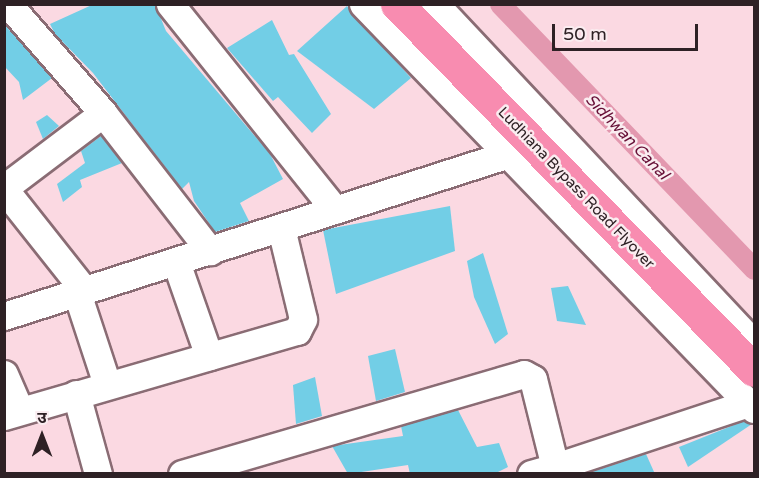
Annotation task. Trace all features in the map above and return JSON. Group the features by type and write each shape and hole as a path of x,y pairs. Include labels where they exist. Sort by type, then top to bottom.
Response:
{"highway":[{"name":"Ludhiana Bypass Road Flyover","path":"397,4 754,370"}],"street":[{"path":"8,4 104,113 210,251"},
{"path":"170,4 336,210"},
{"path":"182,474 524,374 533,380 543,470 752,406 363,4"},
{"path":"435,4 754,344"},
{"path":"104,113 4,188 80,292 107,384"},
{"path":"4,316 509,154"},
{"path":"4,374 12,414 303,327 281,228"},
{"path":"176,261 209,356"},
{"path":"76,394 98,474"}],"building":[{"path":"94,4 155,4 166,31 270,154 283,179 240,203 249,221 215,232 194,201 189,182 182,189 93,73 55,34 50,24"},
{"path":"347,6 411,78 374,109 297,51"},
{"path":"272,20 289,55 294,54 331,114 312,133 278,97 273,101 227,48"},
{"path":"4,24 52,78 23,100 19,82 4,66"},
{"path":"47,115 59,126 43,139 36,122"},
{"path":"101,136 122,163 80,180 82,187 63,202 57,184 85,163 81,151"},
{"path":"450,206 455,251 336,294 323,230"},
{"path":"483,253 508,334 495,344 474,297 467,261"},
{"path":"568,286 586,325 557,321 551,288"},
{"path":"395,349 405,392 376,401 368,356"},
{"path":"315,377 322,416 296,424 293,385"},
{"path":"458,410 477,447 499,443 508,467 494,474 410,474 408,465 348,474 332,446 403,436 401,426"},
{"path":"744,421 752,424 688,467 679,447"},
{"path":"646,454 655,474 586,474"}],"waterway":[{"name":"Sidhwan Canal","path":"500,4 754,269"}]}
